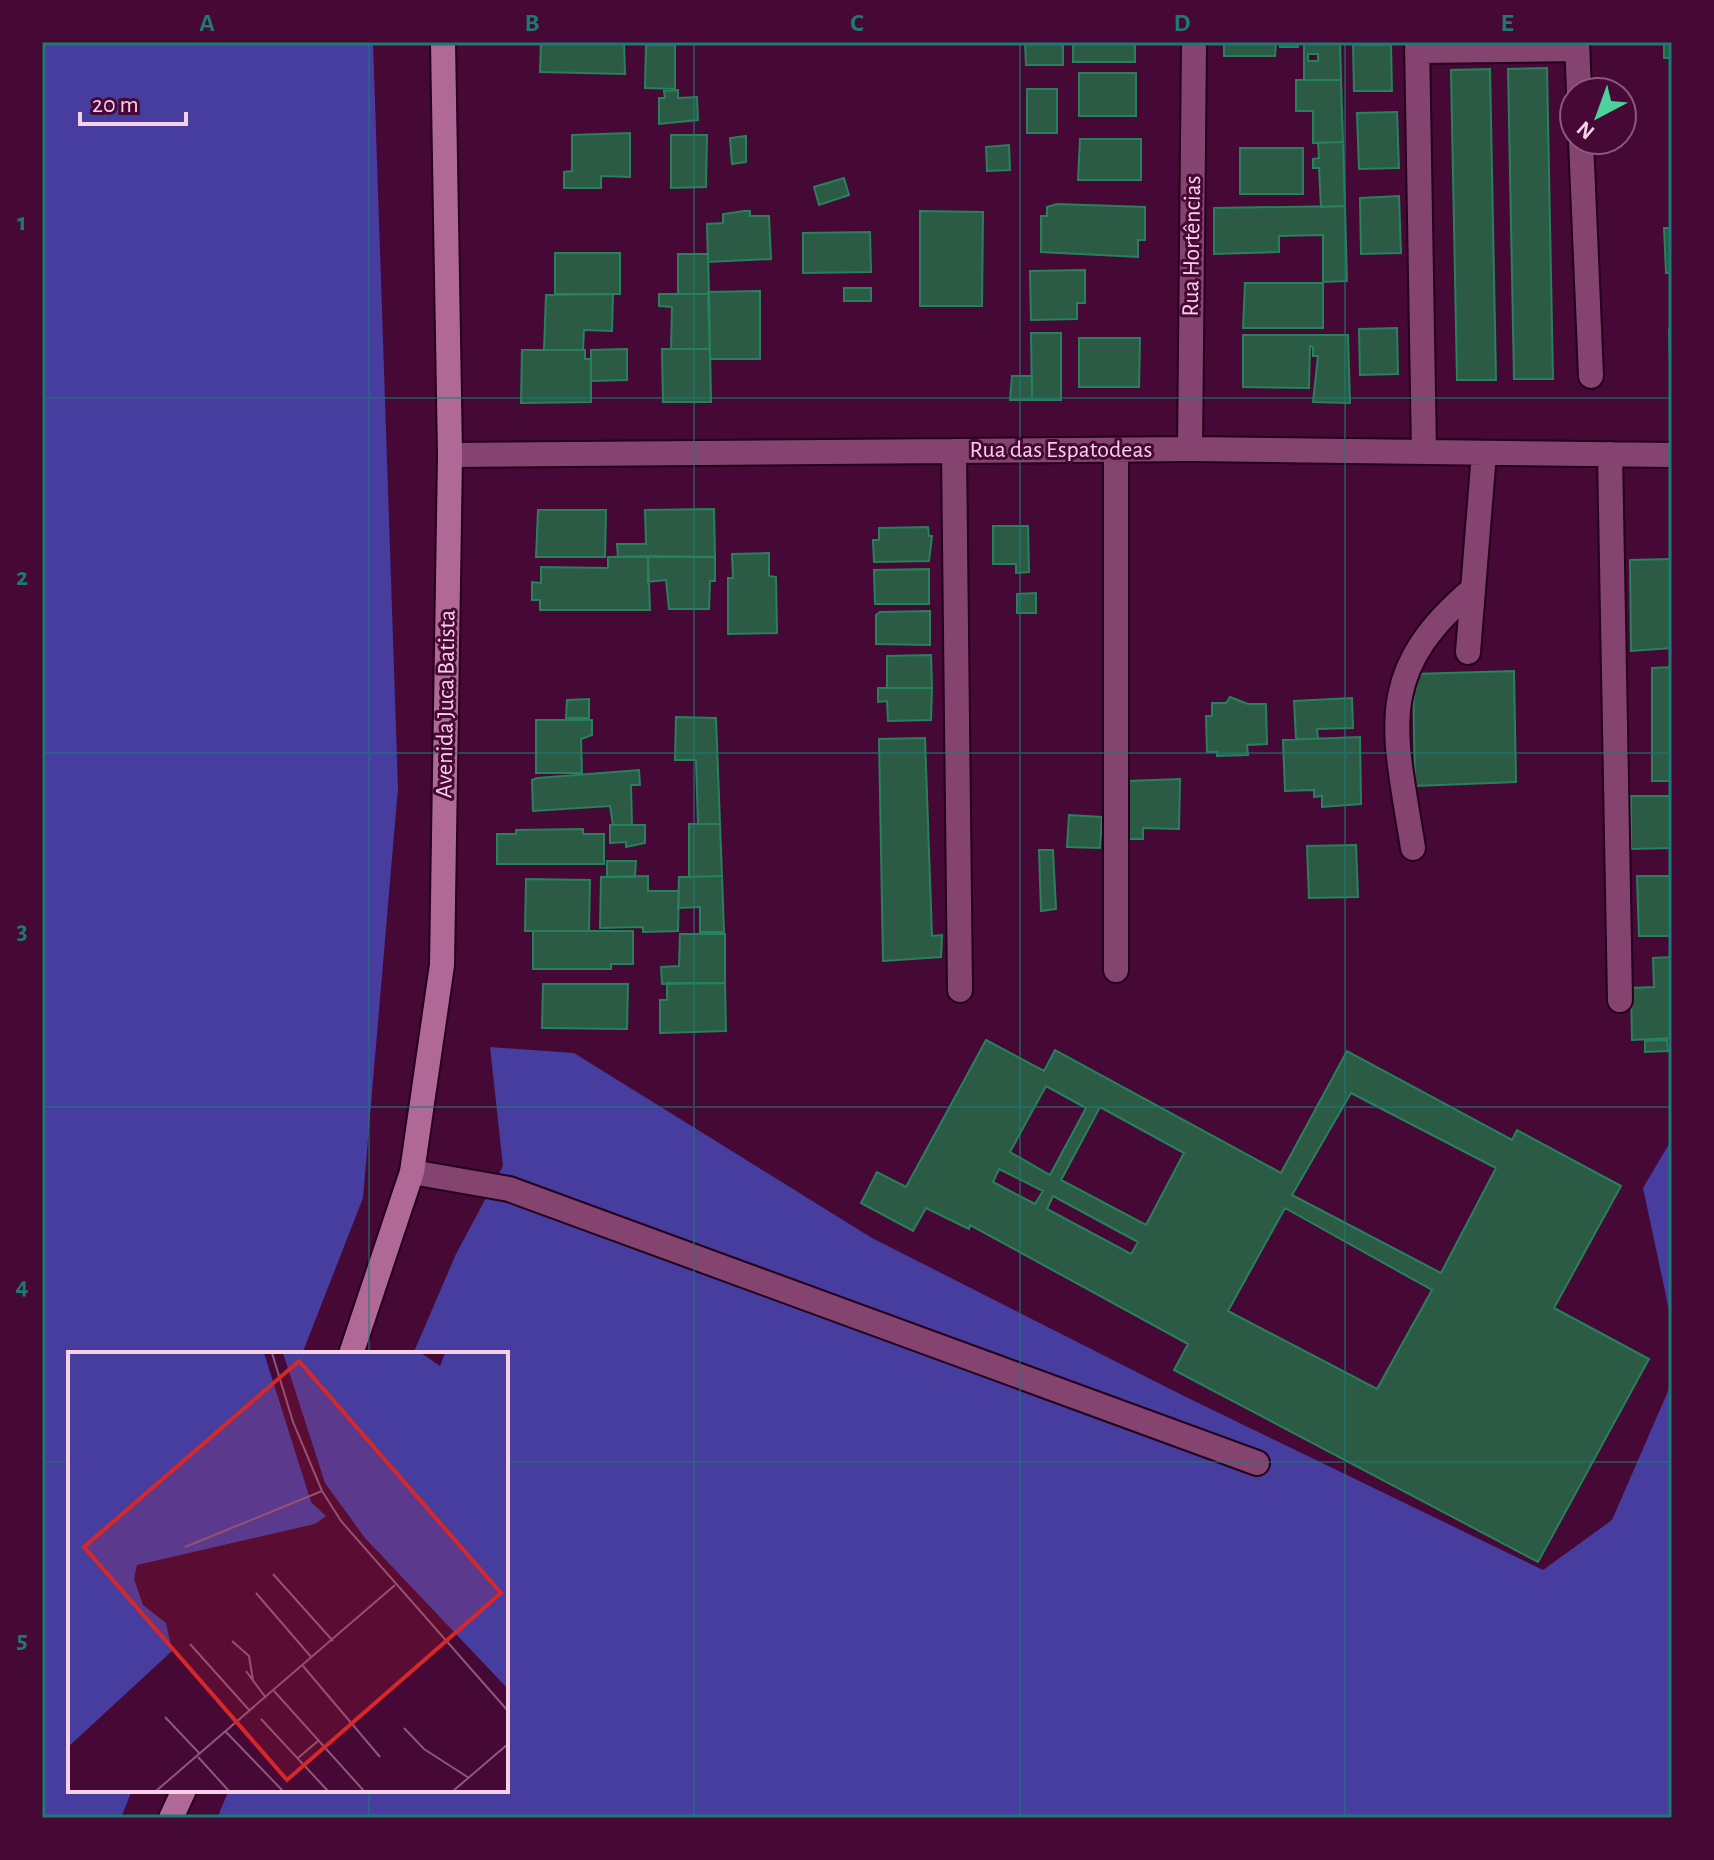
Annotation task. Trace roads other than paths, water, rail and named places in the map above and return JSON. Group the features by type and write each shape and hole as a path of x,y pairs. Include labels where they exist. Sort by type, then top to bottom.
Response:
{"main road":[{"name":"Avenida Juca Batista","path":"352,1352 412,1172 442,965 450,455 443,42"},
{"path":"171,1818 183,1792"}],"street":[{"name":"Rua Hortências","path":"1190,449 1194,42"},
{"path":"1424,452 1417,47 1577,46 1578,76"},
{"path":"1582,156 1591,376"},
{"name":"Rua das Espatodeas","path":"450,455 1190,449 1672,455"},
{"path":"1116,450 1116,970"},
{"path":"954,451 960,990"},
{"path":"1468,652 1484,453"},
{"path":"1610,454 1620,1000"},
{"path":"1413,848 1396,712 1404,680 1421,642 1447,611 1473,589"},
{"path":"412,1172 509,1189 1257,1463"}]}
